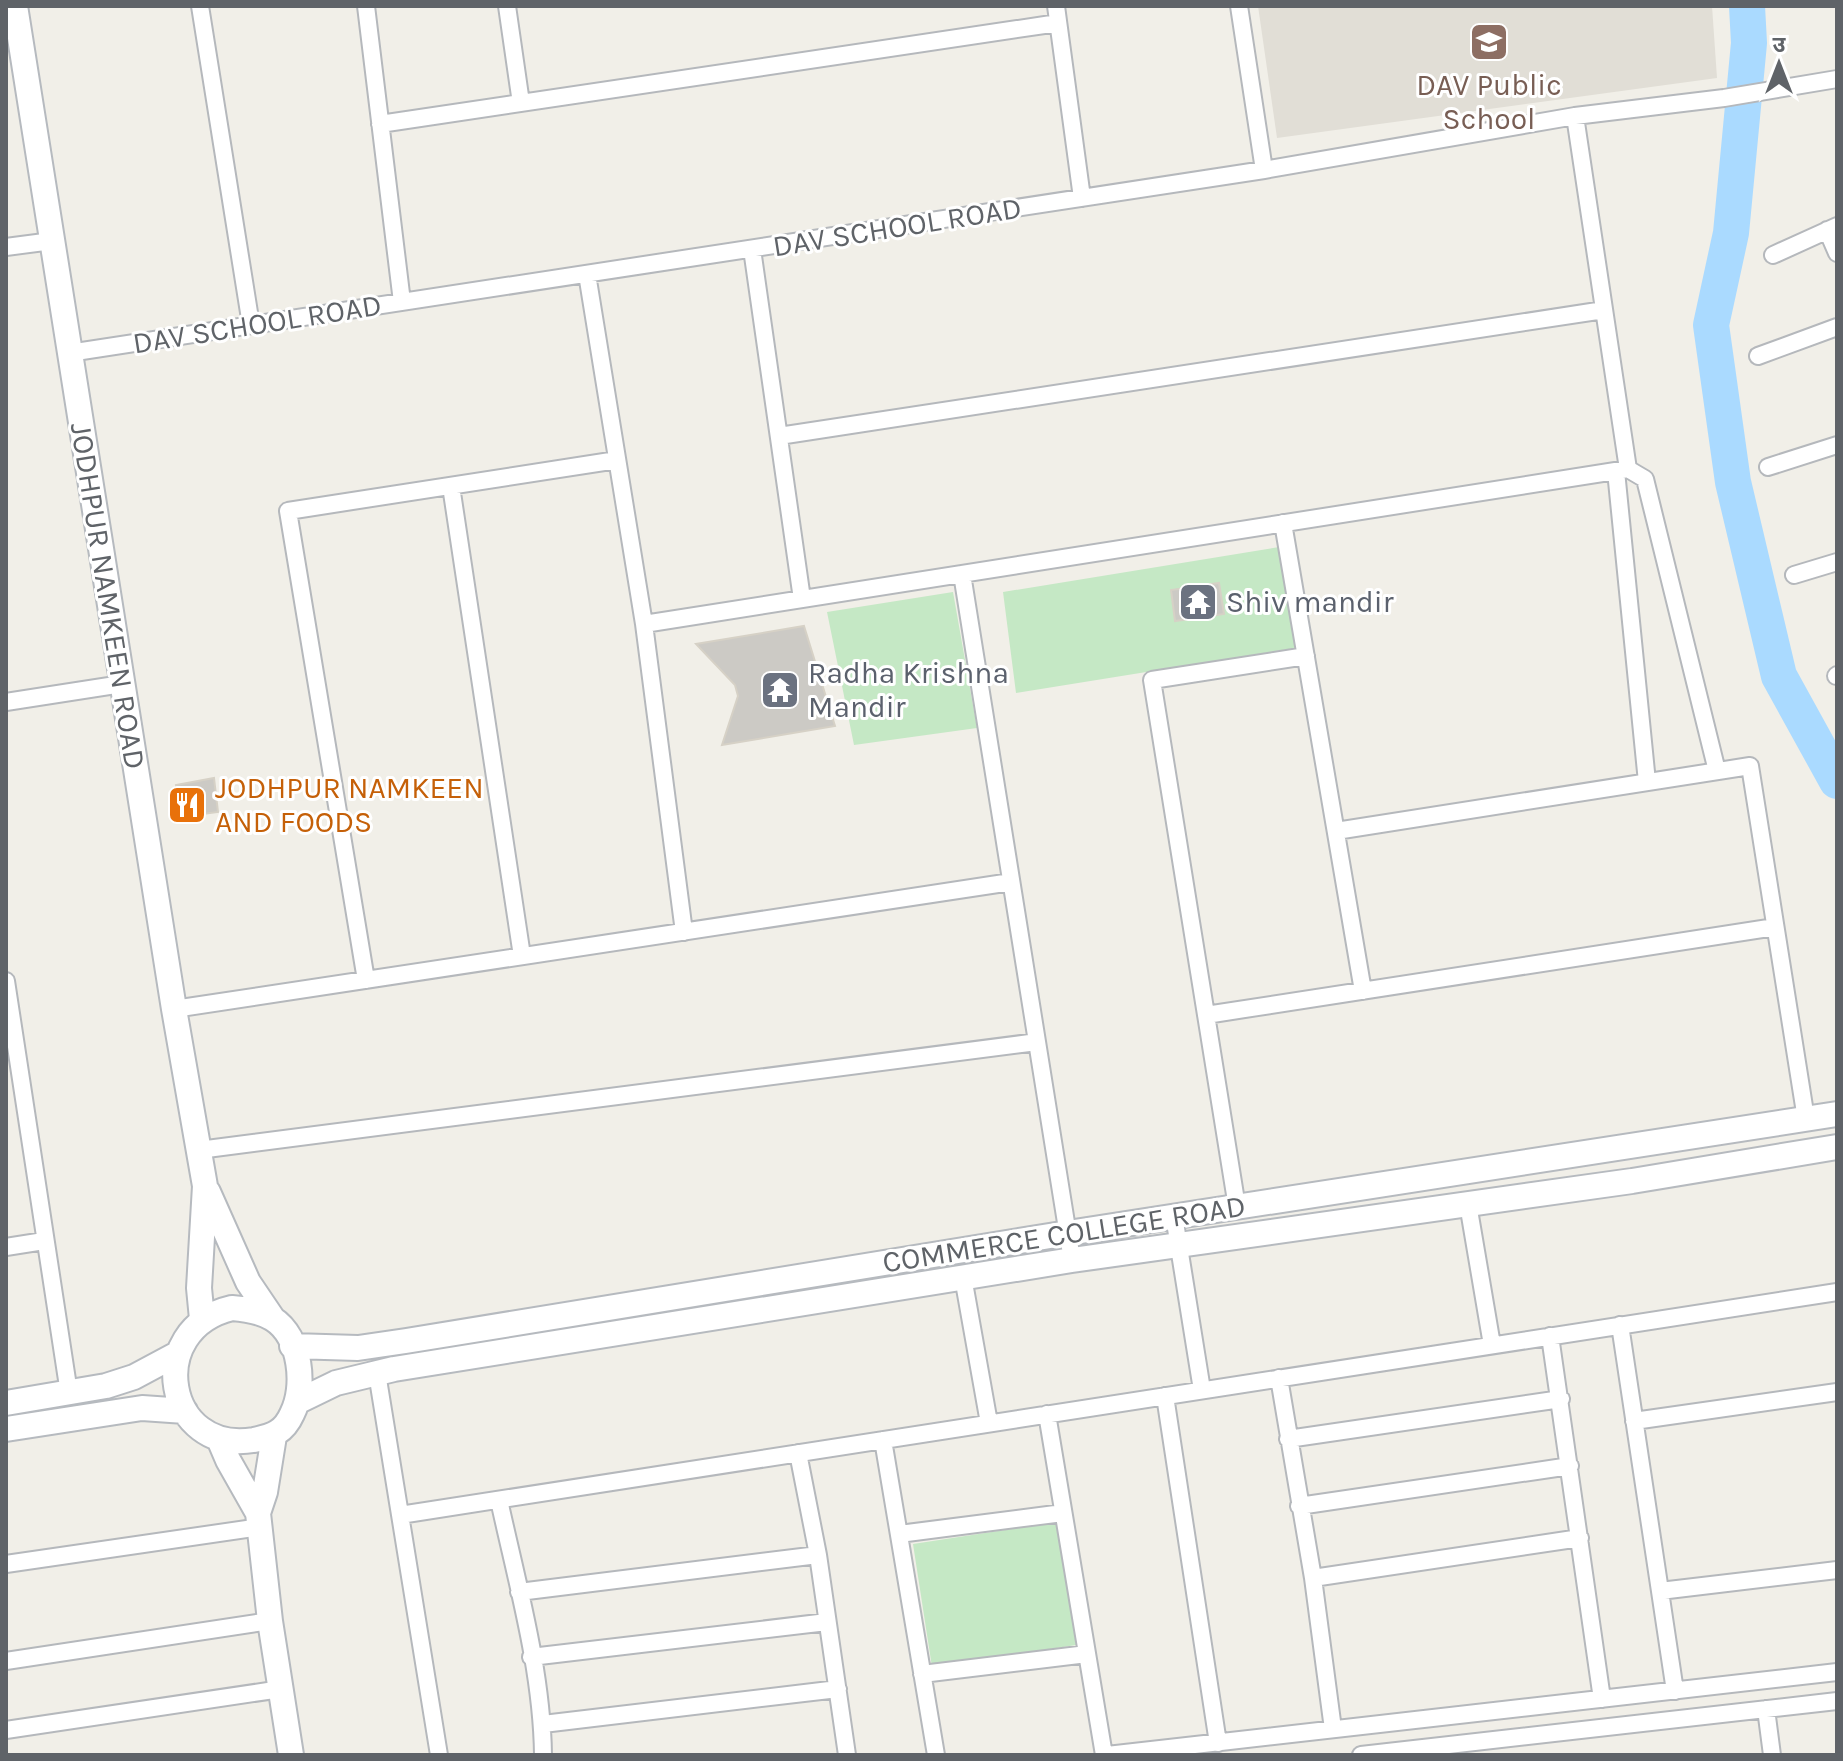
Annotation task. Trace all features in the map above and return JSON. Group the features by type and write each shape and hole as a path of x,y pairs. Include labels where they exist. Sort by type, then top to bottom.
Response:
{"street":[{"name":"JODHPUR NAMKEEN ROAD","path":"15,6 174,1009 205,1186"},
{"path":"200,6 251,325"},
{"path":"366,6 402,302"},
{"path":"507,6 521,103"},
{"path":"1239,6 1264,170"},
{"path":"380,124 1057,14 1082,198"},
{"name":"DAV SCHOOL ROAD","path":"69,353 1264,170 1575,116 1724,98 1837,79"},
{"path":"1575,116 1604,310 1622,470 1647,782"},
{"path":"1773,255 1832,228 1837,253"},
{"path":"6,247 52,241"},
{"path":"752,249 802,599"},
{"path":"587,274 644,624 684,932"},
{"path":"779,436 1604,310"},
{"path":"1758,356 1837,327"},
{"path":"1768,467 1837,445"},
{"path":"366,980 288,511 617,460"},
{"path":"644,624 1622,470 1645,479 1717,771"},
{"path":"451,486 522,956"},
{"path":"1283,523 1363,991"},
{"path":"1794,575 1837,562"},
{"path":"962,574 1072,1260"},
{"path":"1237,1207 1152,680 1306,656"},
{"path":"6,702 122,684"},
{"path":"1336,831 1750,766 1806,1119"},
{"path":"174,1009 1011,882"},
{"path":"1206,1015 1775,927"},
{"path":"6,981 69,1393"},
{"path":"199,1150 1037,1042"},
{"name":"COMMERCE COLLEGE ROAD","path":"292,1346 358,1348 406,1341 1174,1216 1837,1114"},
{"path":"299,1401 336,1383 377,1373 1072,1260 1468,1204 1837,1147"},
{"path":"202,1319 199,1279 205,1186"},
{"path":"205,1186 242,1271 273,1319 287,1332 302,1376 299,1401 288,1423 274,1436 248,1441 219,1439 200,1428 185,1411 176,1394 174,1375 177,1354 188,1334 202,1319 217,1311 246,1309 273,1319"},
{"path":"1468,1204 1492,1345"},
{"path":"1174,1216 1202,1390"},
{"path":"6,1247 44,1241"},
{"path":"963,1277 989,1423"},
{"path":"400,1515 1837,1292"},
{"path":"1620,1325 1675,1691"},
{"path":"1550,1336 1602,1699"},
{"path":"6,1403 69,1393 134,1377 177,1354"},
{"path":"377,1373 439,1755"},
{"path":"1279,1378 1313,1578 1333,1729"},
{"path":"1634,1421 1837,1392"},
{"path":"1165,1396 1218,1743"},
{"path":"1288,1439 1561,1399"},
{"path":"6,1429 142,1408 185,1411"},
{"path":"1047,1414 1105,1755 1837,1672"},
{"path":"274,1436 259,1520 270,1621 291,1755"},
{"path":"219,1439 259,1520"},
{"path":"883,1440 936,1755"},
{"path":"798,1453 818,1555 847,1755"},
{"path":"1299,1506 1570,1466"},
{"path":"499,1500 543,1724 543,1755"},
{"path":"899,1534 1063,1513"},
{"path":"6,1564 259,1520"},
{"path":"1313,1578 1580,1538"},
{"path":"519,1592 818,1555"},
{"path":"1660,1591 1837,1570"},
{"path":"6,1661 270,1621"},
{"path":"531,1657 827,1622"},
{"path":"922,1674 1087,1654"},
{"path":"6,1730 281,1689"},
{"path":"543,1724 838,1689"},
{"path":"1361,1755 1411,1752 1837,1701"},
{"path":"1766,1709 1772,1755"},
{"path":"1407,1721 1411,1752"}],"shaded area":[{"name":"DAV Public School","path":"1258,6 1712,6 1717,78 1277,138"}],"green space":[{"path":"1279,547 1295,648 1016,693 1003,592"},
{"path":"953,592 977,728 854,745 827,612"},
{"path":"1057,1522 1076,1645 932,1667 913,1544"}],"building":[{"name":"Shiv mandir","path":"1219,583 1224,614 1175,621 1171,590"},
{"name":"Radha Krishna Mandir","path":"804,626 835,726 722,745 738,696 735,685 696,644"},
{"path":"214,778 218,812 182,817 176,785"}],"waterway":[{"path":"1747,6 1749,43 1731,233 1711,325 1733,482 1779,676 1837,781"}],"place":[{"name":"DAV Public School","path":"1489,42"},
{"name":"Shiv mandir","path":"1198,602"},
{"name":"Radha Krishna Mandir","path":"780,690"},
{"name":"JODHPUR NAMKEEN AND FOODS","path":"187,805"}]}
